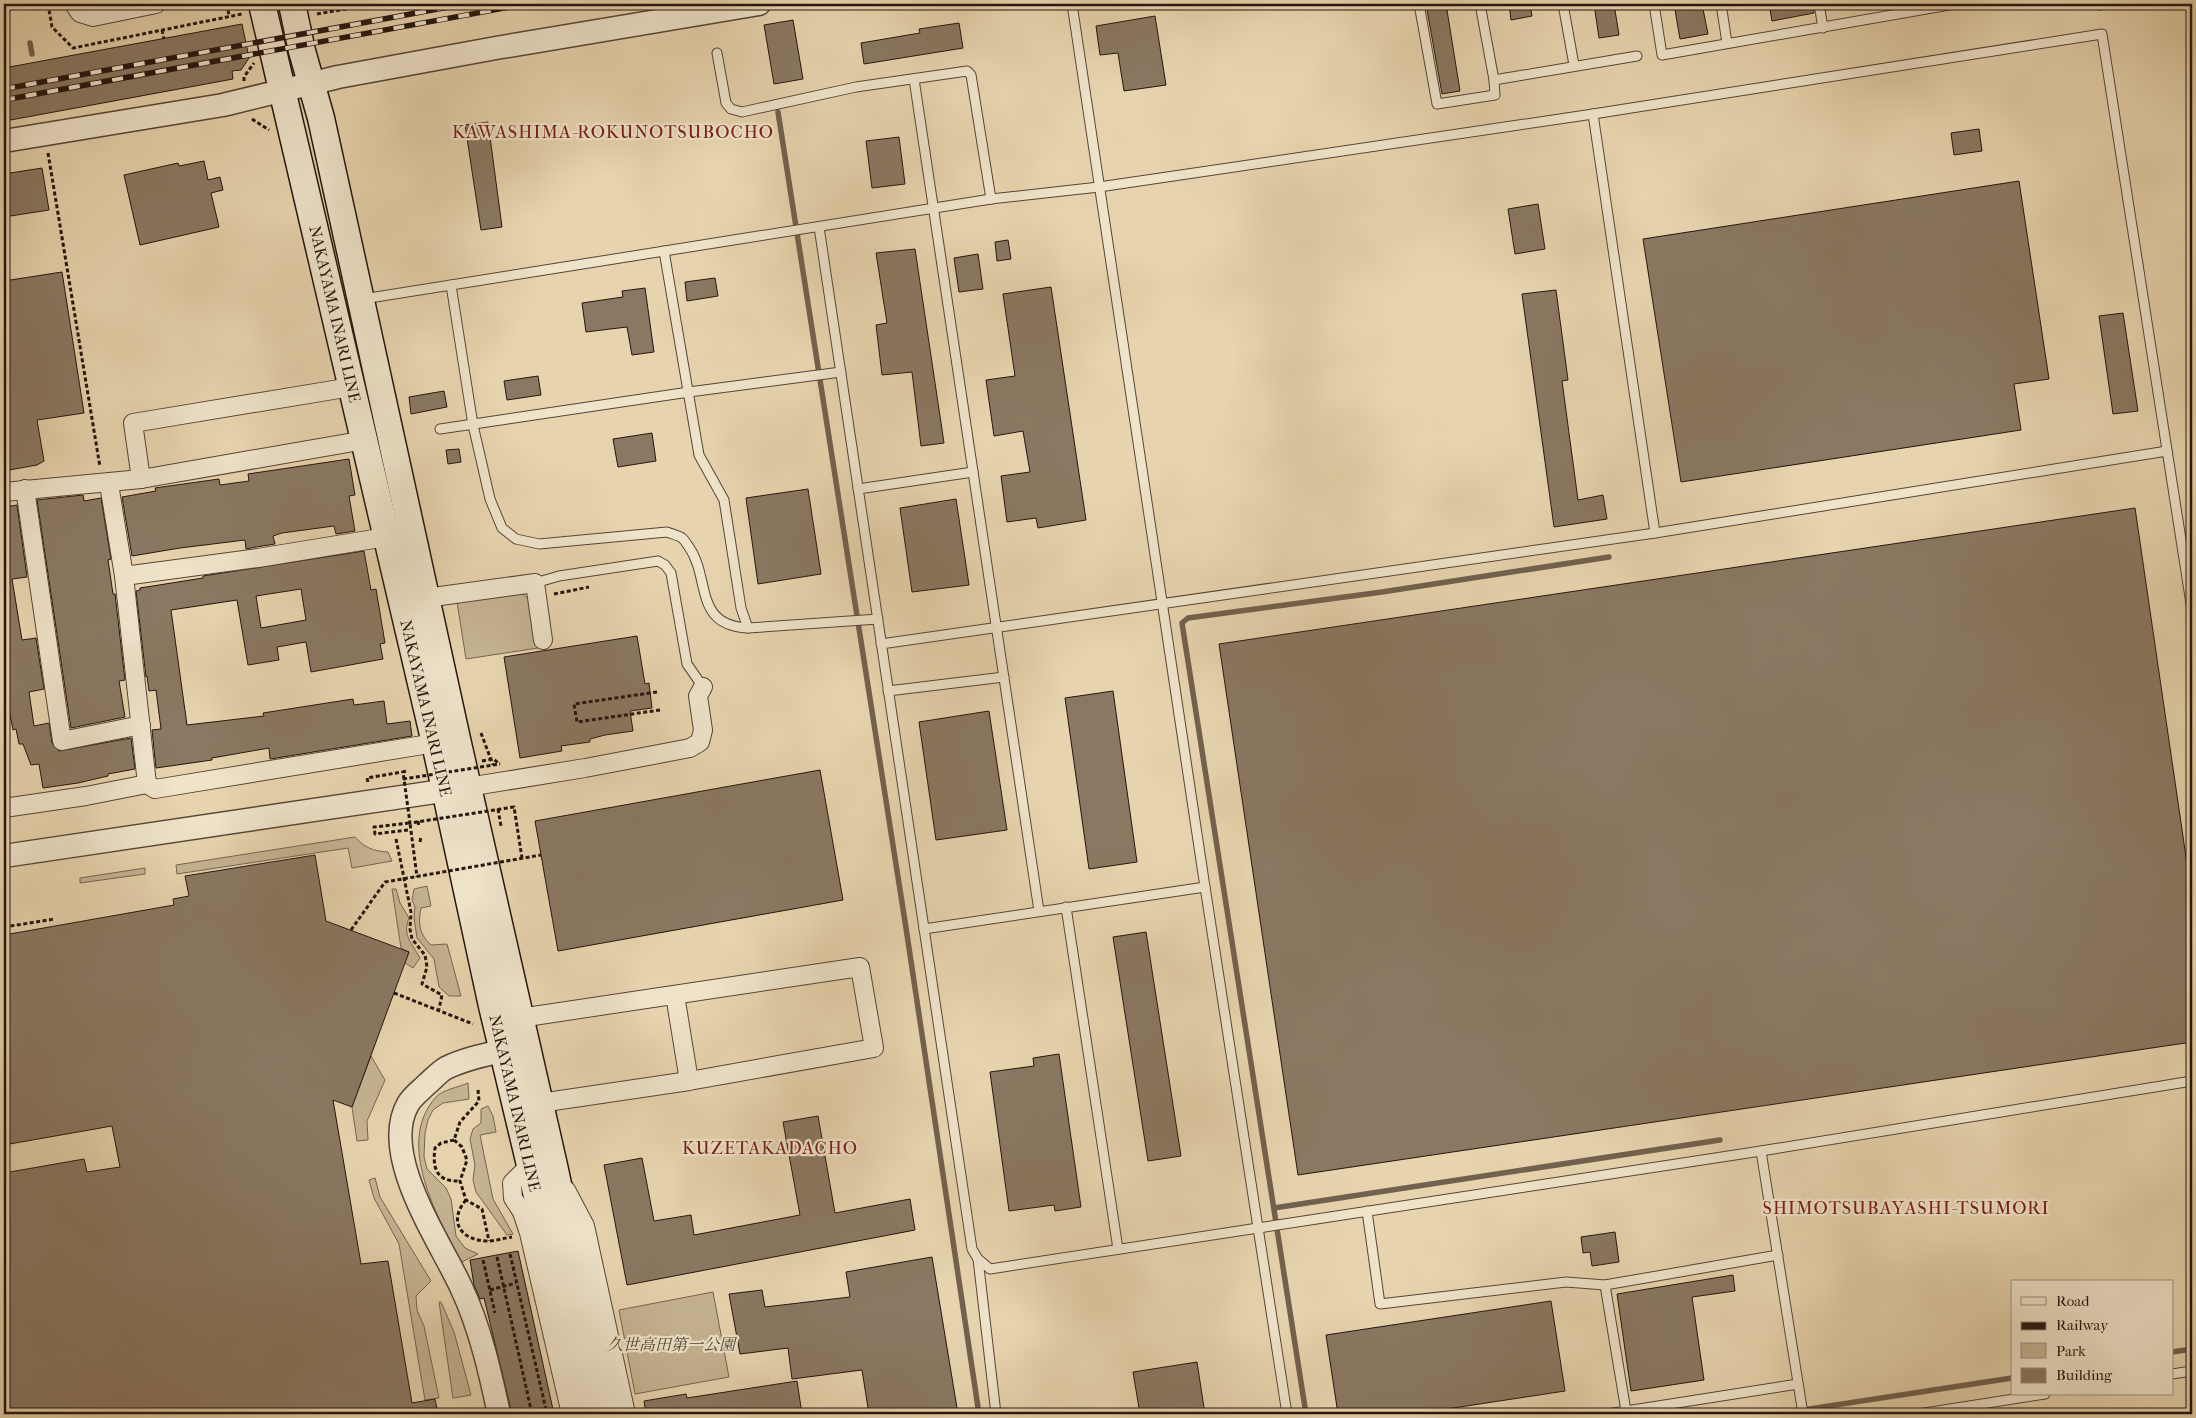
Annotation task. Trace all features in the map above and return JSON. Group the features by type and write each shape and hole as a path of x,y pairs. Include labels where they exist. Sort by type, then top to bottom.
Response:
{"main road":[{"name":"NAKAYAMA INARI LINE","path":"255,8 282,90 436,743 456,790 520,1018 515,1048 540,1103 543,1168 585,1414"},
{"name":"NAKAYAMA INARI LINE","path":"300,10 311,83 321,118 426,598 456,790 543,1168 606,1414"}],"street":[{"path":"74,4 80,13 93,17 156,4"},
{"path":"4,141 223,105 311,83 496,48 759,4"},
{"path":"141,479 133,423 351,387"},
{"path":"4,492 105,484 141,479 365,440"},
{"path":"105,484 124,576 147,784"},
{"path":"25,490 62,741 141,725"},
{"path":"124,576 258,558 386,537"},
{"path":"426,598 535,583 544,640"},
{"path":"4,856 456,790 690,748 700,742 702,730 698,696 703,687"},
{"path":"4,808 86,796 147,784 155,789 436,743"},
{"path":"520,1018 860,968 874,1048 690,1081 540,1103"},
{"path":"675,995 690,1081"},
{"path":"499,1414 489,1368 462,1287 419,1206 405,1165 400,1143 401,1123 408,1104 445,1069 474,1058 515,1048"},
{"path":"571,1414 529,1233 522,1212 511,1192 512,1183 518,1175 543,1168 585,1226 626,1414"}],"lane":[{"path":"1072,4 1162,605 1287,1414"},
{"path":"1419,4 1437,104 1496,95 1480,4"},
{"path":"1563,4 1574,65"},
{"path":"1654,4 1662,55 1823,28 1909,8 1956,4"},
{"path":"1721,4 1727,43"},
{"path":"1819,4 1823,28"},
{"path":"360,299 991,199 1099,187 1593,114 2102,34 2192,610"},
{"path":"717,53 726,103 732,109 742,112 856,87 967,71 971,76 991,199"},
{"path":"1494,80 1574,65 1637,56"},
{"path":"914,79 1039,910"},
{"path":"1593,114 1655,533"},
{"path":"819,227 972,1248 978,1259 990,1269 1761,1151 2192,1081"},
{"path":"664,251 699,454 724,500 741,608 748,628"},
{"path":"451,285 473,425 490,499 502,528 516,539 539,544 667,532 682,538 694,554 708,606 717,617 732,627 748,628 878,619"},
{"path":"440,430 688,392 841,372"},
{"path":"881,644 1655,533 2167,451"},
{"path":"858,489 973,472"},
{"path":"535,583 559,576 658,561 665,565 671,573 687,664 703,687"},
{"path":"888,691 1004,677"},
{"path":"924,929 1039,910 1205,887"},
{"path":"1066,907 1118,1249"},
{"path":"1761,1151 1803,1414"},
{"path":"1367,1211 1380,1304 1566,1282 1605,1285 1778,1255"},
{"path":"978,1259 996,1414"},
{"path":"1605,1285 1626,1411"},
{"path":"2174,1374 2192,1371"},
{"path":"1607,1414 1798,1384"},
{"path":"1918,1414 1950,1412 2034,1396"}],"path":[{"path":"48,4 52,27 73,48 229,16 255,8"},
{"path":"227,4 229,16"},
{"path":"300,10 375,4"},
{"path":"162,30 164,38"},
{"path":"48,152 105,484"},
{"path":"552,601 551,594 590,586"},
{"path":"657,692 574,704 577,722 660,710"},
{"path":"481,733 493,765"},
{"path":"404,780 500,764 493,759 479,761"},
{"path":"367,778 404,772 402,772 404,780 417,877"},
{"path":"408,830 375,834 374,828 514,807 522,858"},
{"path":"418,821 419,827"},
{"path":"420,842 421,836"},
{"path":"396,839 410,912 412,939 425,955 426,967 422,984 442,995 439,1009"},
{"path":"351,930 385,882 541,854"},
{"path":"4,927 55,919"},
{"path":"394,994 439,1009 473,1024"},
{"path":"454,1140 460,1122 479,1101 478,1090"},
{"path":"460,1181 442,1179 436,1170 434,1160 435,1148 441,1143 454,1140 462,1146 467,1160 460,1181 466,1200 482,1209 489,1241"},
{"path":"466,1200 460,1208 457,1217 459,1227 466,1236 489,1241 529,1233"},
{"path":"510,1254 547,1414"},
{"path":"497,1257 532,1414"},
{"path":"490,1290 516,1283"}],"green space":[{"path":"519,591 530,600 538,648 466,659 457,602"},
{"path":"355,837 362,844 370,848 388,852 392,861 352,868 348,848 177,874 176,865"},
{"path":"145,868 145,874 80,883 80,878"},
{"path":"427,886 431,906 421,908 420,928 424,937 431,945 447,944 461,996 449,996 439,987 434,959 417,938 414,918 415,907 412,900 414,889"},
{"path":"392,889 396,889 400,903 409,918 407,935 420,958 413,968 405,963 409,952 401,948"},
{"path":"371,1056 385,1080 367,1121 368,1140 357,1141 352,1107"},
{"path":"468,1083 469,1099 443,1103 433,1110 425,1133 424,1157 427,1169 446,1188 451,1199 456,1236 465,1248 478,1254 460,1263 441,1224 424,1180 419,1136 424,1116 436,1097"},
{"path":"488,1106 493,1116 496,1132 480,1135 493,1199 513,1234 507,1235 476,1192 473,1180 475,1165 470,1139 473,1129 481,1123 481,1109"},
{"path":"375,1178 380,1197 431,1281 416,1296 417,1310 424,1326 439,1398 425,1400 399,1244 374,1198 369,1180"},
{"name":"久世高田第一公園","path":"713,1292 729,1377 635,1394 619,1310"},
{"path":"439,1302 441,1302 454,1332 471,1395 453,1398"}],"building":[{"path":"1426,4 1446,4 1460,91 1442,94"},
{"path":"1509,4 1530,4 1532,16 1511,20"},
{"path":"1594,4 1614,4 1619,35 1599,38"},
{"path":"1674,4 1702,4 1708,34 1680,39"},
{"path":"1769,4 1813,4 1814,13 1772,21"},
{"path":"1155,16 1166,85 1124,91 1118,53 1100,55 1096,26"},
{"path":"793,20 803,79 774,84 764,25"},
{"path":"959,23 963,48 864,64 861,43 920,33 919,29"},
{"path":"242,24 249,58 241,70 232,71 233,79 5,121 4,68"},
{"path":"488,122 502,227 481,230 465,125"},
{"path":"1979,129 1982,151 1954,155 1951,133"},
{"path":"899,137 905,184 872,188 866,141"},
{"path":"204,161 208,180 220,177 223,190 211,193 219,227 140,245 124,175 178,163 179,166"},
{"path":"42,168 49,210 4,217 4,174"},
{"path":"2019,181 2049,379 2014,384 2021,430 1681,482 1643,239"},
{"path":"1538,204 1545,249 1515,254 1508,209"},
{"path":"1008,240 1011,259 997,261 995,242"},
{"path":"915,249 944,443 921,446 912,372 882,375 876,325 887,323 876,253"},
{"path":"978,254 983,289 959,292 954,258"},
{"path":"62,272 84,413 37,420 44,461 37,465 4,471 4,281"},
{"path":"715,278 718,296 687,301 685,282"},
{"path":"1051,287 1086,520 1038,528 1036,518 1007,522 1001,476 1030,472 1023,431 994,436 986,380 1015,376 1003,294"},
{"path":"645,288 654,352 632,355 627,327 586,332 582,303 623,297 622,291"},
{"path":"1556,290 1568,380 1562,381 1578,500 1603,495 1607,519 1554,527 1522,294"},
{"path":"2123,313 2138,411 2113,414 2099,316"},
{"path":"538,376 541,395 507,400 504,381"},
{"path":"444,391 447,407 411,414 409,397"},
{"path":"652,433 656,461 618,467 613,439"},
{"path":"459,449 461,462 448,464 446,450"},
{"path":"349,459 355,495 349,496 355,531 336,534 334,526 282,533 273,536 275,544 246,549 245,540 132,556 122,497 156,491 155,488 219,479 220,485 249,481 248,474"},
{"path":"808,489 821,574 758,584 746,498"},
{"path":"83,495 84,501 101,498 111,559 108,560 113,594 115,594 125,680 119,681 125,717 71,728 37,500"},
{"path":"956,499 969,585 912,592 900,508"},
{"path":"17,505 27,577 12,579 22,640 36,638 44,689 29,692 34,726 49,723 52,743 59,751 131,738 135,769 108,774 108,776 78,783 43,788 39,764 31,765 23,744 19,744 16,729 13,730 4,683 4,507"},
{"path":"2135,508 2192,898 2192,1042 1298,1175 1219,644"},
{"path":"364,551 371,590 376,589 385,643 380,644 383,659 311,672 306,642 277,647 279,660 248,665 237,600 171,610 187,725 264,716 263,713 353,699 354,705 384,701 387,724 410,721 412,736 270,759 269,748 212,758 212,760 156,768 152,730 161,729 156,690 149,691 146,677 136,591 140,590 140,588 203,578 203,576","holes":["301,589 306,620 261,628 256,596"]},
{"path":"637,636 645,684 649,683 652,708 630,711 633,731 605,735 590,739 590,742 561,746 562,751 520,758 504,657"},
{"path":"1113,691 1137,862 1089,869 1065,698"},
{"path":"989,711 1007,830 936,840 919,722"},
{"path":"820,770 843,900 558,951 535,821"},
{"path":"315,855 326,921 409,952 352,1107 333,1100 361,1264 388,1261 412,1403 435,1399 438,1414 4,1414 4,1173 84,1159 87,1172 120,1167 112,1126 4,1145 4,935 174,905 173,899 189,896 185,876"},
{"path":"1146,932 1181,1156 1148,1161 1113,937"},
{"path":"1059,1054 1081,1207 1055,1211 1054,1205 1009,1211 990,1072 1034,1066 1033,1058"},
{"path":"818,1116 835,1213 910,1199 915,1230 627,1285 604,1165 642,1158 654,1221 691,1215 694,1235 800,1215 783,1122"},
{"path":"1615,1232 1619,1262 1592,1266 1590,1252 1583,1253 1581,1237"},
{"path":"518,1251 554,1414 512,1414 484,1298 480,1299 474,1285 470,1260"},
{"path":"932,1257 958,1414 869,1414 862,1370 792,1379 788,1348 740,1354 729,1294 762,1290 765,1307 850,1297 846,1272"},
{"path":"1733,1275 1735,1291 1692,1297 1704,1380 1631,1391 1617,1294"},
{"path":"1551,1301 1565,1391 1414,1414 1338,1414 1326,1335"},
{"path":"1197,1362 1205,1414 1140,1414 1133,1372"},
{"path":"797,1381 802,1414 646,1414 644,1401 686,1394 687,1398"}],"waterway":[{"path":"30,43 32,54"},
{"path":"778,112 906,928 979,1414"},
{"path":"1306,1414 1182,623 1188,618 1382,592 1609,557"},
{"path":"1274,1208 1720,1140"},
{"path":"2174,1352 2192,1349"},
{"path":"1776,1414 2011,1378"}],"railway":[{"path":"4,89 465,4"},
{"path":"4,100 526,4"}],"district":[{"name":"KAWASHIMA-ROKUNOTSUBOCHO","path":"613,132"},
{"name":"KUZETAKADACHO","path":"770,1148"},
{"name":"SHIMOTSUBAYASHI-TSUMORI","path":"1906,1208"}]}
